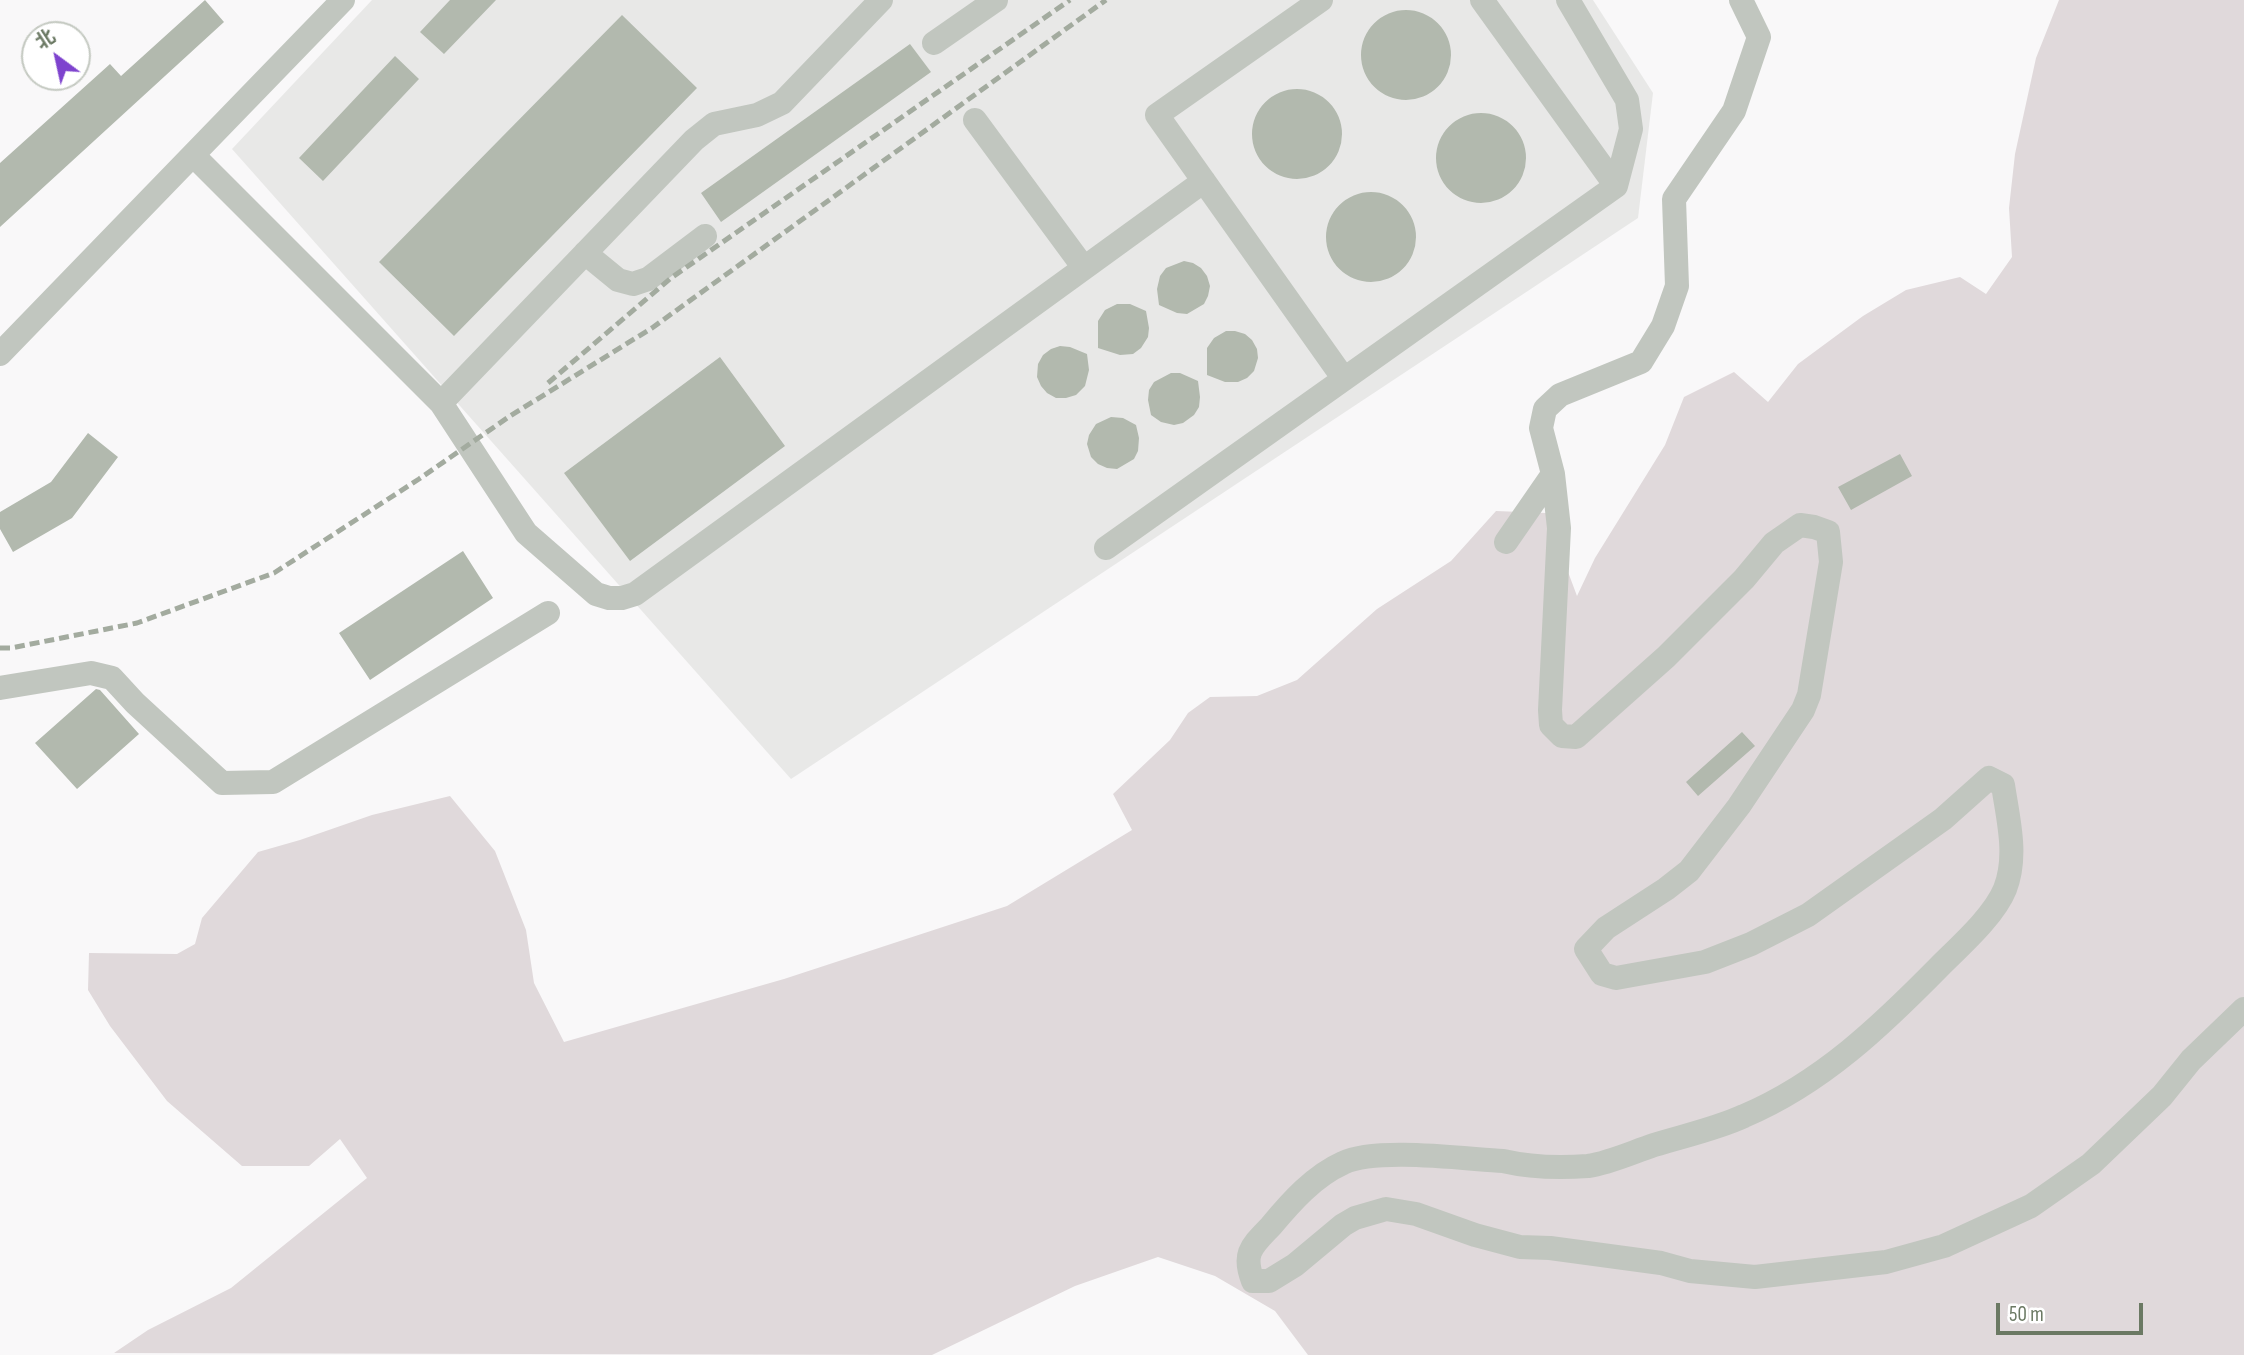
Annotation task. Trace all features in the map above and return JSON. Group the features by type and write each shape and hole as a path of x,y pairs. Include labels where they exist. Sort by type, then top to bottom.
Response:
{"street":[{"path":"0,354 343,0"},
{"path":"441,403 694,140 714,124 757,115 782,103 881,0"},
{"path":"934,43 996,0"},
{"path":"1321,0 1157,116 1344,379"},
{"path":"1482,0 1616,186"},
{"path":"1106,548 1616,186 1631,129 1628,100 1568,0"},
{"path":"1741,0 1759,37 1734,111 1674,199 1677,286 1663,326 1641,362 1560,396 1545,409 1541,428 1553,474 1559,528 1551,725 1562,736 1576,737 1667,657 1744,579 1774,542 1800,525 1828,532 1830,562 1810,695 1803,710 1739,806 1689,871 1606,928 1586,949 1602,974 1616,978 1705,962 1751,944 1808,915 1943,818 1989,778 2003,785 2012,845 2010,876 2004,892 1984,919 1887,1020 1840,1060 1786,1095 1744,1117 1590,1166 1520,1165 1503,1161 1387,1155 1357,1158 1342,1163 1316,1180 1291,1202 1249,1251 1248,1267 1253,1281 1269,1281 1295,1265 1343,1225 1355,1218 1386,1209 1416,1214 1520,1247 1661,1263 1690,1271 1755,1277 1886,1262 1944,1246 2031,1206 2091,1164 2162,1096 2191,1060 2244,1009"},
{"path":"975,120 1084,268"},
{"path":"193,155 441,403 526,533 596,594 609,598 635,594 1204,181"},
{"path":"585,253 618,280 633,284 648,279 705,236"},
{"path":"1506,542 1553,474"},
{"path":"0,688 91,673 113,678 135,703 222,783 273,782 548,613"}],"shaded area":[{"path":"372,0 1593,0 1653,93 1638,218 791,779 232,149"},
{"path":"2059,0 2244,0 2244,1355 1308,1355 1275,1311 1215,1276 1158,1257 1075,1286 932,1355 114,1353 148,1330 231,1288 367,1178 340,1139 309,1166 242,1166 167,1101 110,1026 88,990 89,953 177,954 195,944 202,918 258,852 372,815 450,796 495,851 526,930 534,983 564,1042 784,979 1007,906 1132,830 1113,794 1170,740 1188,713 1210,697 1257,696 1297,680 1377,609 1451,561 1496,511 1546,513 1577,596 1595,558 1665,445 1684,397 1734,372 1768,402 1798,364 1863,316 1906,290 1960,277 1986,294 2012,257 2009,208 2015,154 2036,58"}],"building":[{"path":"205,0 224,22 0,227 0,163 80,91 91,91 91,81 110,64 121,76"},
{"path":"450,0 496,0 444,54 420,32"},
{"path":"1406,10 1423,14 1438,23 1447,38 1451,55 1447,72 1438,87 1423,96 1406,100 1389,96 1374,87 1365,72 1361,55 1365,38 1374,23 1389,14"},
{"path":"622,15 697,88 454,336 379,262"},
{"path":"910,44 931,72 721,222 701,193"},
{"path":"395,56 419,79 323,181 299,158"},
{"path":"1297,89 1314,93 1329,102 1338,117 1342,134 1338,151 1329,166 1314,175 1297,179 1280,175 1265,166 1256,151 1252,134 1256,117 1265,102 1280,93"},
{"path":"1481,113 1498,117 1513,126 1522,141 1526,158 1522,175 1513,190 1498,199 1481,203 1464,199 1449,190 1440,175 1436,158 1440,141 1449,126 1464,117"},
{"path":"1371,192 1388,196 1403,205 1412,220 1416,237 1412,254 1403,269 1388,278 1371,282 1354,278 1339,269 1330,254 1326,237 1330,220 1339,205 1354,196"},
{"path":"1184,261 1201,268 1210,286 1204,304 1187,314 1177,313 1159,305 1157,289 1160,276 1166,268"},
{"path":"1117,304 1130,304 1146,311 1148,337 1133,354 1120,355 1098,348 1098,321 1105,310"},
{"path":"1226,331 1245,334 1257,349 1258,358 1254,371 1238,382 1225,382 1207,375 1207,348 1214,338"},
{"path":"1060,346 1087,354 1089,370 1085,386 1076,395 1066,398 1056,398 1047,393 1037,377 1038,364 1043,355"},
{"path":"720,357 785,446 630,561 564,473"},
{"path":"1171,373 1180,373 1198,381 1200,397 1199,407 1194,415 1183,423 1174,425 1161,422 1151,415 1148,400 1149,390 1154,382"},
{"path":"1111,417 1123,418 1136,425 1139,438 1134,459 1117,469 1098,464 1091,457 1087,444 1096,424"},
{"path":"88,433 118,457 72,518 13,552 0,529 0,512 51,482"},
{"path":"1900,454 1912,476 1851,510 1838,487"},
{"path":"463,551 493,598 370,680 339,633"},
{"path":"96,689 100,690 139,734 77,789 35,743"},
{"path":"1742,732 1755,746 1698,796 1686,782"}],"railway":[{"path":"548,383 671,278 1070,0"},
{"path":"0,648 137,623 274,573 510,416 652,328 1106,0"}]}
